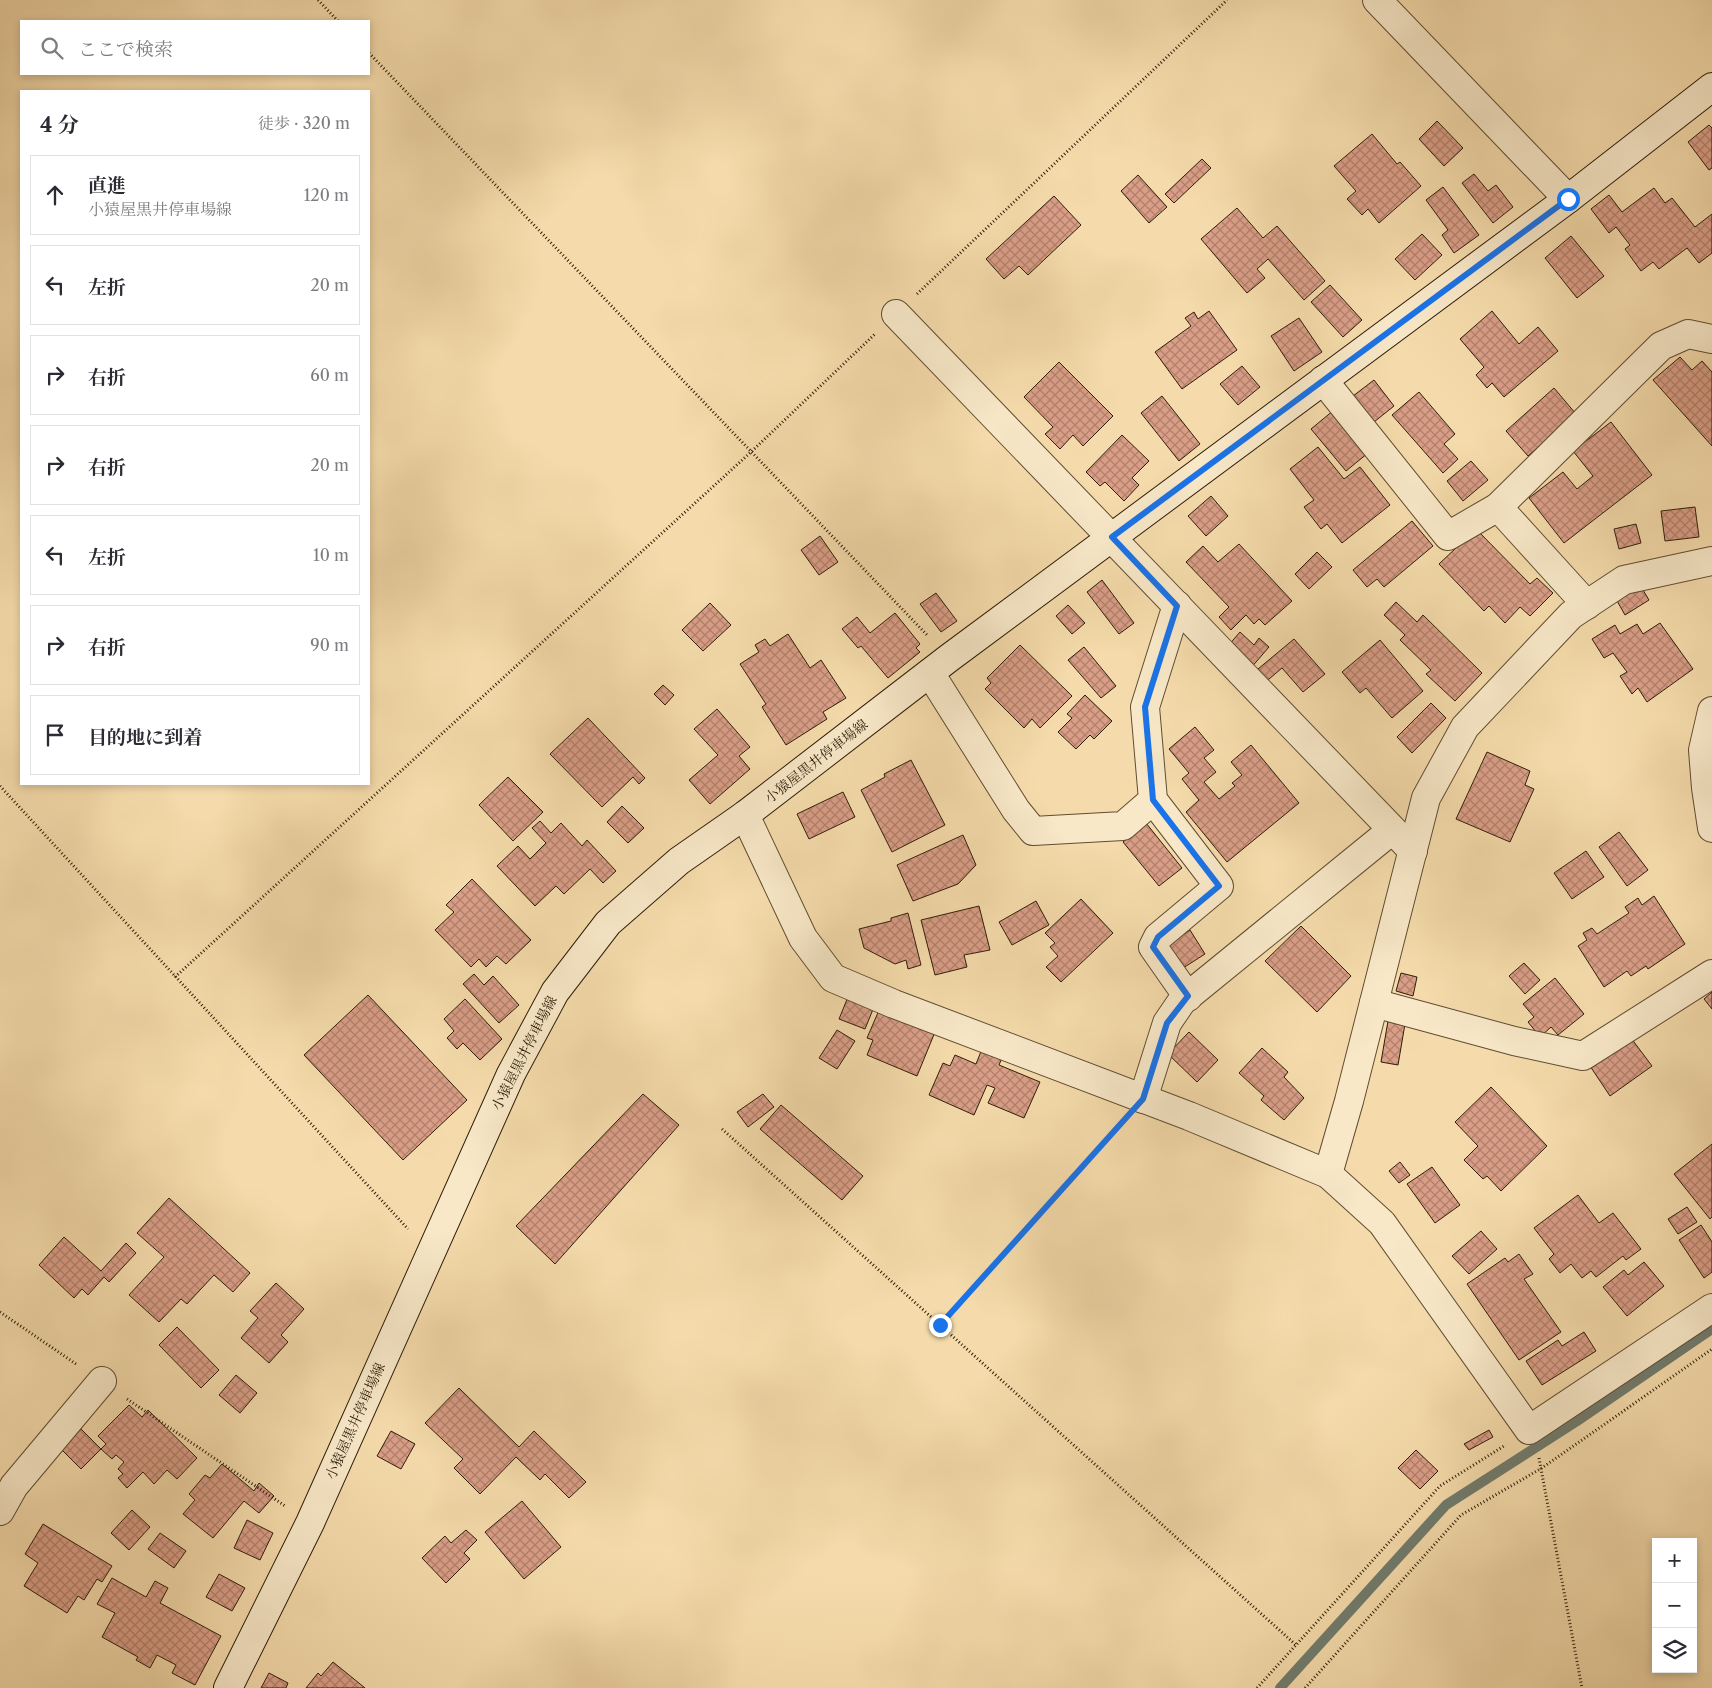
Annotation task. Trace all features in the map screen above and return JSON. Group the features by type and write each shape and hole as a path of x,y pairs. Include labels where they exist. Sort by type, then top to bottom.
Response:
{"street":[{"path":"1377,0 1568,199"},
{"name":"小猿屋黒井停車場線","path":"228,1688 310,1523 511,1074 555,992 608,923 679,861 745,815 1112,537 1568,199 1712,87"},
{"path":"896,314 1413,851"},
{"path":"1323,380 1448,536 1498,507 1661,346 1688,334 1712,339"},
{"path":"1498,507 1587,605"},
{"path":"1328,1174 1426,798 1465,727 1571,615 1624,580 1712,561"},
{"path":"1177,606 1145,707 1153,800 1219,886 1158,937 1153,947 1188,996"},
{"path":"940,666 1016,810 1034,831 1124,826 1153,800"},
{"path":"1712,711 1703,750 1712,828"},
{"path":"745,815 803,938 833,978 894,1004 1143,1099 1328,1174 1382,1223 1530,1430 1712,1308"},
{"path":"1143,1099 1167,1023 1188,996 1392,830"},
{"path":"1374,1003 1514,1041 1582,1056 1712,974"},
{"path":"0,1511 14,1486 102,1382"}],"path":[{"path":"318,0 337,20"},
{"path":"176,977 751,452 1227,0"},
{"path":"370,54 751,452 940,666"},
{"path":"0,786 431,1254"},
{"path":"940,1325 1143,1099"},
{"path":"722,1129 1296,1645"},
{"path":"0,1312 310,1523"},
{"path":"1305,1688 1461,1516 1542,1468 1712,1349"},
{"path":"1257,1688 1440,1486 1530,1430 1542,1468 1582,1688"}],"building":[{"path":"1437,121 1463,148 1444,166 1419,139"},
{"path":"1709,125 1712,128 1712,168 1709,170 1688,142"},
{"path":"1372,134 1397,164 1400,162 1421,186 1379,223 1368,209 1362,215 1347,199 1356,191 1334,166"},
{"path":"1202,159 1211,168 1174,203 1165,194"},
{"path":"1474,174 1488,191 1496,185 1513,207 1493,223 1462,183"},
{"path":"1138,175 1167,207 1149,223 1121,191"},
{"path":"1443,187 1479,235 1454,253 1442,235 1448,230 1426,200"},
{"path":"1654,188 1665,203 1672,198 1695,227 1712,214 1712,253 1699,263 1687,248 1659,269 1653,262 1641,271 1625,249 1630,245 1616,227 1609,233 1591,209 1609,195 1622,212"},
{"path":"1054,196 1081,225 1028,275 1019,266 1004,279 986,259"},
{"path":"1237,208 1263,238 1277,226 1325,281 1304,300 1268,259 1257,269 1265,278 1247,293 1201,239"},
{"path":"1422,234 1442,255 1415,280 1395,259"},
{"path":"1571,236 1604,276 1577,298 1545,258"},
{"path":"1330,285 1362,320 1343,337 1311,302"},
{"path":"1209,311 1237,350 1182,389 1155,352 1191,326 1185,318 1194,312 1198,319"},
{"path":"1492,311 1519,344 1538,327 1558,351 1504,397 1492,383 1487,388 1476,375 1484,367 1460,339"},
{"path":"1299,318 1322,352 1294,371 1271,336"},
{"path":"1680,357 1692,370 1702,361 1712,372 1712,446 1653,380"},
{"path":"1059,362 1113,416 1083,446 1073,435 1060,449 1045,434 1053,427 1024,397"},
{"path":"1242,366 1260,387 1238,405 1220,384"},
{"path":"1374,380 1394,406 1374,422 1353,396"},
{"path":"1554,388 1576,414 1528,456 1506,431"},
{"path":"1419,392 1455,434 1444,444 1458,459 1443,473 1392,415"},
{"path":"1162,396 1200,444 1179,461 1141,413"},
{"path":"1334,410 1368,453 1346,471 1311,429"},
{"path":"1611,422 1652,475 1564,543 1529,498 1563,472 1577,489 1593,476 1573,451"},
{"path":"1122,435 1149,461 1132,478 1139,485 1124,501 1105,482 1100,486 1086,472"},
{"path":"1318,447 1344,479 1360,467 1390,505 1342,543 1327,524 1321,529 1304,507 1314,500 1290,469"},
{"path":"1471,461 1488,480 1463,501 1447,481"},
{"path":"1211,496 1228,516 1206,536 1188,516"},
{"path":"1695,507 1699,537 1665,541 1661,511"},
{"path":"1412,521 1433,546 1384,587 1377,579 1367,587 1353,570"},
{"path":"1636,524 1641,543 1619,549 1614,529"},
{"path":"1476,529 1530,584 1537,578 1553,593 1530,616 1520,607 1505,623 1489,606 1484,611 1439,564"},
{"path":"820,536 838,562 819,575 801,550"},
{"path":"1239,544 1292,601 1265,625 1259,619 1254,624 1246,615 1231,630 1219,617 1229,607 1186,562 1203,546 1218,562"},
{"path":"1317,552 1332,567 1309,589 1295,574"},
{"path":"1102,580 1134,623 1119,634 1087,592"},
{"path":"1640,585 1649,600 1625,615 1616,599"},
{"path":"936,593 957,621 941,632 920,604"},
{"path":"1396,602 1417,622 1423,615 1482,673 1455,701 1426,674 1431,670 1400,640 1405,635 1384,615"},
{"path":"710,603 731,625 703,651 682,630"},
{"path":"1068,605 1085,623 1072,634 1056,616"},
{"path":"895,613 920,644 916,648 920,652 888,678 861,646 858,648 842,629 857,617 870,633"},
{"path":"1660,623 1693,669 1647,702 1638,688 1632,694 1620,676 1627,672 1613,653 1604,658 1592,639 1615,625 1620,634 1637,624 1643,634"},
{"path":"1240,632 1254,645 1259,638 1269,647 1250,669 1227,647"},
{"path":"788,634 810,668 821,660 846,698 823,712 827,719 786,745 762,707 766,704 740,664 759,652 755,645 765,639 770,646"},
{"path":"1294,639 1325,674 1303,692 1282,668 1262,685 1252,674"},
{"path":"1380,640 1423,691 1392,718 1366,688 1360,693 1342,672"},
{"path":"1020,645 1072,696 1040,728 1032,719 1024,728 985,689 991,683 987,678"},
{"path":"1084,647 1116,686 1101,698 1068,660"},
{"path":"663,685 674,695 665,705 654,694"},
{"path":"1085,695 1112,721 1094,739 1090,735 1076,749 1058,732 1072,718 1067,714"},
{"path":"1431,703 1446,718 1412,753 1397,737"},
{"path":"717,709 750,747 739,756 750,769 710,804 689,780 718,755 694,729"},
{"path":"588,718 645,778 639,784 633,777 602,807 550,754"},
{"path":"1195,727 1214,750 1204,758 1216,772 1204,782 1219,799 1235,786 1232,783 1242,775 1231,762 1251,745 1299,803 1227,862 1186,812 1199,800 1182,779 1189,773 1169,749"},
{"path":"1487,752 1530,771 1525,785 1534,789 1510,842 1456,819"},
{"path":"911,760 945,825 892,852 861,790 885,777 884,774"},
{"path":"508,777 543,812 513,841 479,805"},
{"path":"843,792 855,817 809,839 797,814"},
{"path":"622,806 644,828 628,843 607,822"},
{"path":"540,821 551,833 561,823 582,846 587,840 616,871 603,883 590,869 564,894 556,886 535,906 497,866 518,846 530,859 546,843 532,828"},
{"path":"1146,823 1182,868 1159,886 1123,842"},
{"path":"1619,832 1648,870 1627,886 1599,847"},
{"path":"963,835 976,865 958,884 913,901 897,865"},
{"path":"1586,851 1604,877 1572,899 1554,873"},
{"path":"472,879 531,940 506,964 497,956 486,967 479,959 471,967 435,930 454,912 446,905"},
{"path":"1654,896 1685,944 1648,969 1646,966 1631,976 1627,971 1604,987 1578,946 1587,940 1583,933 1592,928 1597,934 1629,913 1625,907 1638,898 1642,905"},
{"path":"1081,899 1113,933 1061,982 1046,967 1058,956 1050,947 1055,943 1045,933"},
{"path":"1036,901 1049,925 1012,945 999,922"},
{"path":"979,906 990,950 964,955 967,967 935,975 921,920"},
{"path":"908,913 921,965 908,969 906,960 895,964 864,948 859,929 891,921 891,918"},
{"path":"1301,926 1351,976 1317,1012 1265,961"},
{"path":"1190,930 1205,954 1180,970 1165,946"},
{"path":"1524,963 1540,980 1525,994 1509,976"},
{"path":"1401,973 1417,977 1413,996 1396,991"},
{"path":"474,974 484,985 493,976 519,1005 499,1023 463,984"},
{"path":"1555,978 1584,1014 1558,1035 1551,1027 1540,1037 1528,1022 1534,1017 1523,1004"},
{"path":"850,992 876,1002 865,1029 839,1019"},
{"path":"1712,992 1712,1009 1704,999"},
{"path":"368,995 467,1100 403,1160 304,1055"},
{"path":"465,999 502,1039 480,1060 463,1043 457,1049 447,1038 454,1031 444,1019"},
{"path":"880,1008 935,1032 917,1076 867,1055 873,1040 867,1038"},
{"path":"1389,1015 1406,1018 1398,1065 1381,1062"},
{"path":"837,1030 855,1041 837,1069 819,1058"},
{"path":"1189,1032 1218,1060 1197,1082 1168,1054"},
{"path":"1631,1038 1652,1066 1610,1096 1590,1066"},
{"path":"984,1044 1004,1053 999,1065 1040,1082 1024,1118 988,1103 995,1088 987,1085 974,1115 929,1095 943,1063 950,1066 955,1055 976,1064"},
{"path":"1262,1048 1288,1072 1284,1077 1304,1098 1284,1120 1261,1100 1264,1096 1239,1073"},
{"path":"1491,1087 1547,1146 1501,1191 1487,1176 1483,1179 1464,1160 1478,1146 1455,1122"},
{"path":"643,1094 679,1125 555,1264 516,1226"},
{"path":"763,1094 774,1107 748,1127 737,1112"},
{"path":"781,1105 863,1176 842,1200 760,1129"},
{"path":"1712,1144 1712,1217 1710,1219 1674,1174"},
{"path":"1400,1162 1410,1175 1399,1183 1389,1171"},
{"path":"1432,1167 1460,1205 1435,1223 1407,1184"},
{"path":"1578,1195 1599,1223 1613,1213 1641,1249 1626,1260 1623,1256 1596,1277 1591,1271 1582,1278 1571,1264 1560,1273 1549,1259 1554,1254 1534,1228"},
{"path":"169,1198 250,1273 233,1292 214,1275 187,1304 181,1299 159,1322 129,1295 164,1257 137,1233"},
{"path":"1687,1207 1697,1222 1678,1234 1668,1219"},
{"path":"1701,1225 1712,1242 1712,1272 1704,1278 1679,1240"},
{"path":"1481,1231 1497,1249 1469,1274 1452,1256"},
{"path":"64,1237 101,1271 126,1243 136,1253 109,1282 104,1277 88,1295 82,1289 74,1298 39,1265"},
{"path":"1519,1254 1533,1274 1524,1279 1561,1332 1519,1360 1467,1284 1505,1258 1508,1262"},
{"path":"1644,1262 1664,1286 1627,1316 1603,1287 1624,1270 1628,1275"},
{"path":"276,1283 304,1309 281,1335 288,1342 269,1363 241,1338 258,1318 250,1311"},
{"path":"177,1327 219,1370 201,1388 159,1345"},
{"path":"1584,1332 1596,1351 1542,1385 1526,1361 1558,1340 1562,1346"},
{"path":"236,1375 257,1393 240,1413 219,1395"},
{"path":"459,1388 519,1447 534,1431 586,1482 569,1498 545,1474 540,1480 516,1457 480,1494 454,1468 463,1459 425,1423"},
{"path":"129,1405 142,1417 148,1410 197,1458 177,1479 167,1470 154,1484 143,1472 127,1488 118,1478 123,1474 118,1469 124,1462 116,1455 112,1459 101,1449 106,1444 98,1436"},
{"path":"81,1429 101,1449 81,1469 61,1449"},
{"path":"1489,1430 1493,1437 1469,1450 1464,1444"},
{"path":"391,1431 415,1444 401,1469 377,1456"},
{"path":"1416,1450 1438,1471 1420,1489 1398,1468"},
{"path":"222,1464 254,1491 259,1483 274,1496 259,1513 244,1501 213,1538 183,1514 195,1500 189,1494 205,1475 210,1478"},
{"path":"522,1501 561,1547 524,1579 485,1532"},
{"path":"132,1510 150,1527 129,1550 111,1533"},
{"path":"247,1520 273,1533 260,1560 234,1548"},
{"path":"43,1524 112,1566 102,1582 97,1579 84,1600 78,1596 67,1613 24,1586 38,1563 25,1554"},
{"path":"466,1530 477,1540 464,1553 470,1559 446,1583 422,1558 445,1536 451,1543"},
{"path":"160,1533 186,1551 174,1568 148,1549"},
{"path":"219,1574 245,1588 232,1611 206,1597"},
{"path":"112,1578 146,1597 155,1581 168,1588 160,1603 221,1636 195,1685 172,1673 176,1665 157,1655 150,1668 136,1660 138,1657 102,1637 115,1613 97,1604"},
{"path":"333,1662 365,1688 306,1688 318,1673 321,1676"},
{"path":"269,1673 288,1683 286,1688 261,1688"}],"waterway":[{"path":"1280,1688 1446,1505 1577,1421 1712,1329"}],"route":[{"path":"940,1325 1143,1099 1167,1023 1182,1001 1188,996 1153,947 1158,937 1219,886 1153,800 1145,707 1177,606 1112,537 1568,199"}]}
